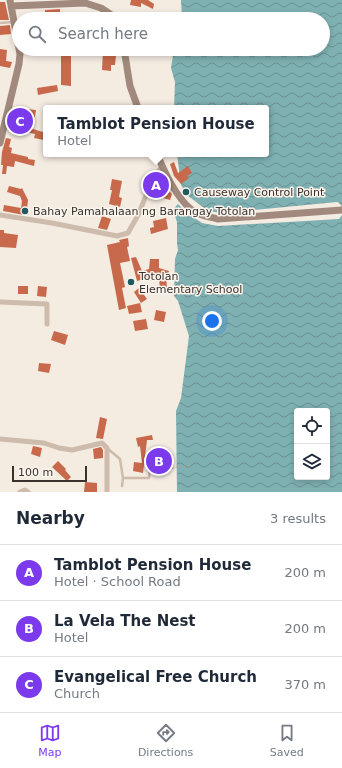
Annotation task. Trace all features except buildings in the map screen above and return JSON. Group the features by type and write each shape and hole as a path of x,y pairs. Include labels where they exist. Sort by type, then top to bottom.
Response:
{"main road":[{"path":"10,3 85,3 101,8 107,12"},
{"path":"0,143 20,56"},
{"path":"125,56 130,86 137,105"},
{"path":"158,157 176,191 185,204 193,211 205,217 218,219 341,210"}],"street":[{"path":"0,215 52,223 117,236 128,234 141,209 147,192 162,166"},
{"path":"0,302 47,304 47,324"},
{"path":"0,439 44,443 59,448 72,450 102,443 107,448 107,492"},
{"path":"20,492 25,490 28,492"}],"lane":[{"path":"0,23 12,22"},
{"path":"107,448 120,459 123,478 122,486"},
{"path":"123,478 149,478 150,467"}],"path":[{"path":"168,460 168,468"},
{"path":"150,467 174,468 190,466"}],"water":[{"path":"181,0 342,0 342,208 337,202 222,213 208,211 187,195 181,185 177,157 269,157 269,105 174,105 175,82 171,68 173,56 330,56 330,12 182,12"},
{"path":"178,204 186,212 202,223 218,226 339,219 342,215 342,492 177,492 176,411 181,398 189,336 178,301 174,296 175,259 178,250 177,222 175,216 169,214"}],"place":[{"name":"Evangelical Free Church","path":"20,121"},
{"name":"Tamblot Pension House","path":"156,185"},
{"name":"Causeway Control Point","path":"186,192"},
{"name":"Bahay Pamahalaan ng Barangay Totolan","path":"25,211"},
{"name":"Totolan Elementary School","path":"131,282"},
{"name":"La Vela The Nest","path":"159,461"}]}
